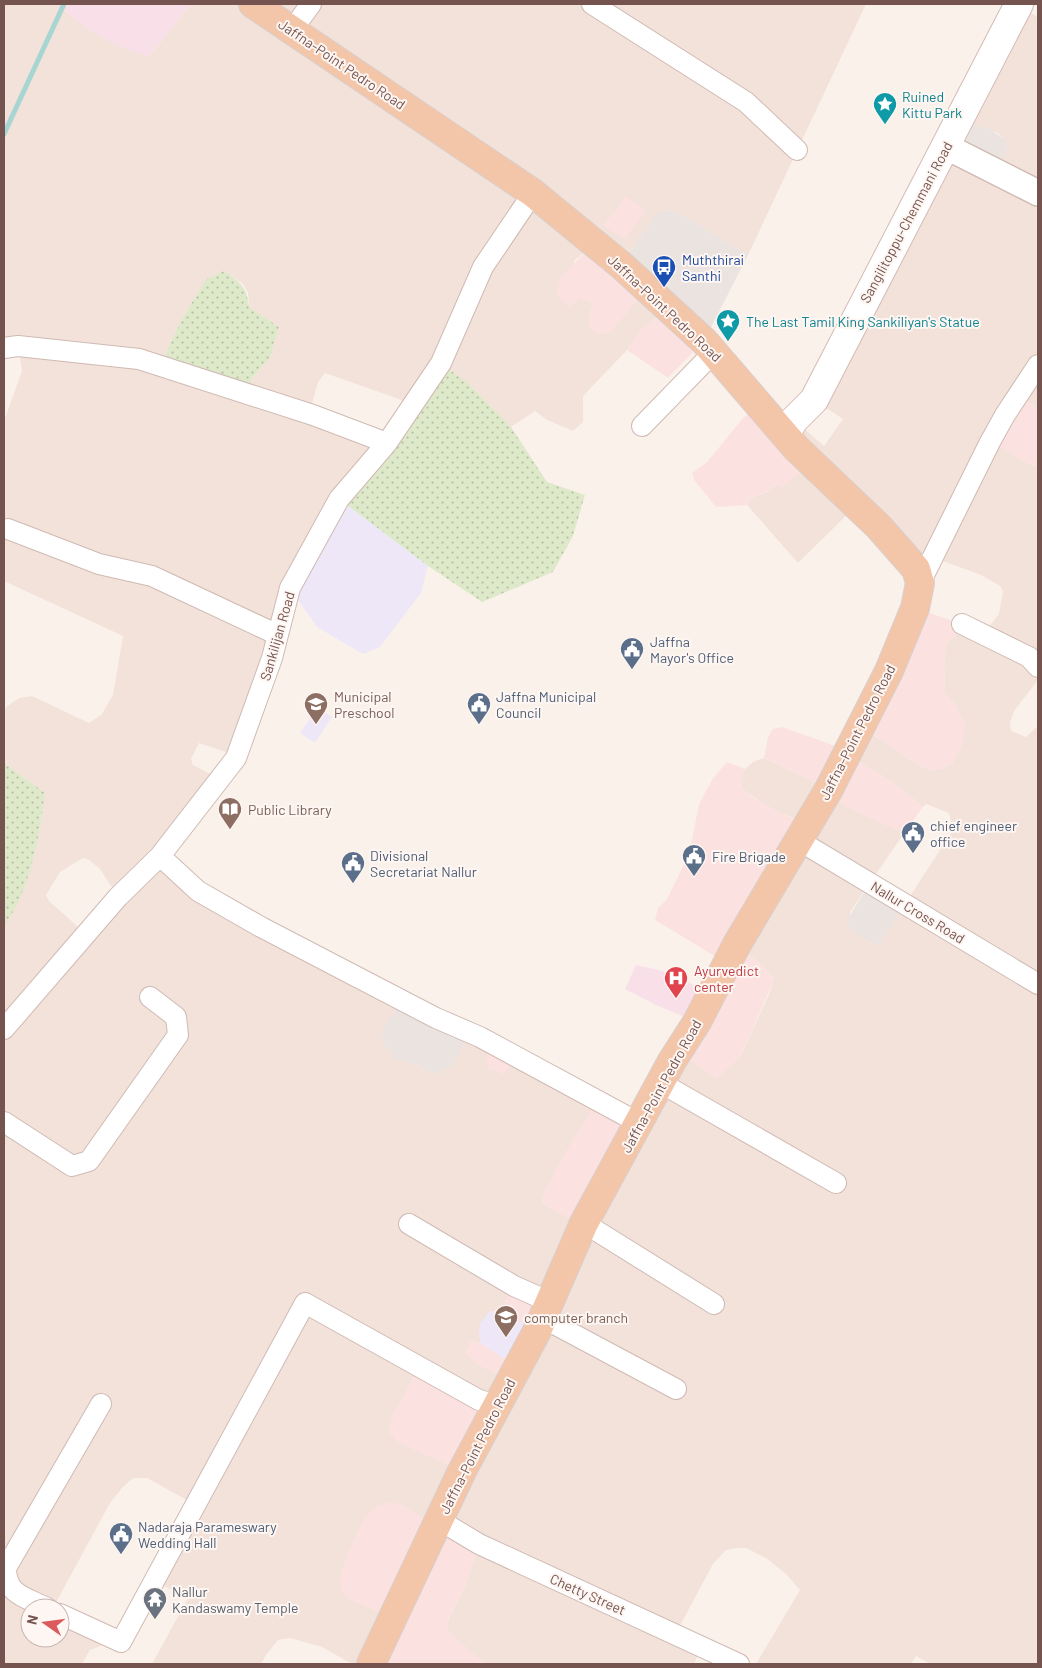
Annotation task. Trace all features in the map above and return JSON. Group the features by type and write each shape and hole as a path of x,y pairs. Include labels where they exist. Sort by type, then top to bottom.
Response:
{"main road":[{"name":"Jaffna-Point Pedro Road","path":"253,4 533,193 621,264 714,352 784,435 879,527 916,569 920,583 914,608 889,671 829,789 731,954 697,1022 672,1061 584,1223 546,1310 439,1520 371,1664"},
{"name":"Sangilitoppu-Chemmani Road","path":"784,435 794,420 814,400 858,310 946,149 1019,4"}],"street":[{"path":"292,30 311,4"},
{"path":"592,4 746,102 797,150"},
{"path":"946,149 959,152 1038,193"},
{"name":"Sankilijan Road","path":"4,1030 118,897 160,856 236,758 272,658 290,588 339,499 387,443 441,363 483,267 533,193"},
{"path":"4,348 18,346 139,359 313,415 387,443"},
{"path":"642,426 714,352"},
{"path":"920,583 995,433 1038,365"},
{"path":"8,529 98,564 152,576 278,635"},
{"path":"962,624 1029,657 1038,667"},
{"name":"Nallur Cross Road","path":"798,840 1038,984"},
{"path":"160,856 198,891 253,922 436,1018 480,1037 639,1123"},
{"path":"4,1122 72,1166 89,1161 178,1035 176,1017 150,996"},
{"path":"661,1083 836,1183"},
{"path":"584,1223 714,1304"},
{"path":"409,1224 514,1286 546,1310 676,1389"},
{"path":"70,1619 121,1642 305,1303 479,1400 497,1405"},
{"path":"29,1598 12,1589 6,1581 6,1568 101,1404"},
{"name":"Chetty Street","path":"439,1520 479,1544 739,1664"}],"shaded area":[{"path":"4,4 59,4 74,19 149,57 191,4 866,4 749,253 741,251 686,217 670,210 657,213 621,265 585,252 574,261 580,298 593,303 589,321 647,289 668,309 640,331 627,350 583,396 583,422 573,431 547,420 535,411 511,427 470,385 413,404 325,373 318,382 312,404 313,415 387,443 339,499 229,753 199,743 191,759 193,765 220,779 160,856 198,891 404,1001 396,1060 419,1065 427,1072 469,1032 513,1063 609,1106 545,1190 542,1203 558,1213 672,1061 741,1056 769,994 774,979 761,964 736,946 808,824 773,810 742,789 741,779 745,769 753,762 764,758 829,789 897,830 907,829 850,912 858,936 874,944 905,904 953,830 949,813 926,804 923,807 895,784 862,763 844,758 860,726 921,767 932,770 942,769 953,762 957,707 945,693 944,664 946,644 959,632 983,634 999,614 1003,591 1000,586 981,575 932,557 925,573 856,506 798,563 747,505 753,497 767,492 777,484 782,487 792,478 794,420 824,446 843,419 814,400 945,149 1007,150 1005,140 998,133 958,121 1018,6 1038,17 1038,409 1019,395 990,441 1031,465 1038,466 1038,680 1014,711 1010,723 1011,731 1026,737 1038,726 1038,1664 930,1664 916,1656 911,1664 756,1664 800,1590 786,1574 766,1558 746,1548 736,1548 726,1550 713,1564 676,1633 702,1646 694,1664 485,1664 451,1635 447,1628 449,1617 466,1584 479,1544 435,1528 416,1514 396,1613 371,1664 352,1664 322,1647 290,1638 278,1640 261,1664 152,1664 188,1598 154,1581 196,1505 147,1478 133,1478 110,1503 58,1598 20,1598 20,1648 70,1648 70,1621 105,1644 90,1650 82,1664 4,1664 4,925 21,893 40,828 45,793 4,763 4,712 6,707 19,698 32,696 89,723 102,714 113,695 123,636 4,581 4,421 22,371 18,346 4,348","holes":["224,271 243,284 248,293 249,307 279,327 270,358 252,378 245,394 161,366 182,319 206,279","83,858 88,859 100,869 118,897 86,934 49,901 46,895 60,872","514,1286 511,1379 471,1341 481,1343 479,1334 489,1312 500,1310"]},
{"path":"59,4 191,4 149,57 122,48 97,35 74,19"},
{"path":"958,121 989,129 1006,140 1007,150 1002,160 993,170 959,153"},
{"path":"626,196 646,211 625,239 603,226"},
{"path":"670,210 686,217 741,251 749,253 704,341 621,265 657,213"},
{"path":"585,252 647,289 610,333 598,335 591,328 589,321 593,303 580,298 570,307 561,301 557,292 559,279"},
{"path":"668,309 704,341 668,378 627,350 640,331"},
{"path":"1018,394 1038,409 1038,466 1031,465 990,442"},
{"path":"761,407 812,464 782,487 776,484 773,489 753,497 747,505 716,507 694,480 692,473 707,462 744,417"},
{"path":"339,499 428,566 421,593 380,647 363,654 317,627 290,588"},
{"path":"915,608 962,624 959,632 946,644 944,664 945,693 957,707 965,724 964,738 960,751 953,762 942,769 932,771 921,767 860,726"},
{"name":"Municipal Preschool","path":"318,707 332,717 315,743 300,733"},
{"path":"782,727 847,750 844,758 862,763 895,784 923,807 907,829 897,830 856,812 826,795 829,789 764,758 768,737 773,729"},
{"path":"727,762 745,769 741,779 742,789 757,800 789,817 808,823 736,946 761,964 774,980 741,1056 717,1079 678,1052 726,963 655,920 658,908 667,899 689,854 699,804 713,778"},
{"path":"870,883 905,904 880,943 874,944 851,930 847,920"},
{"name":"Ayurvedict center","path":"636,965 667,972 710,993 697,1022 656,1005 625,989"},
{"path":"404,1001 469,1032 452,1066 436,1074 427,1072 419,1065 396,1060 382,1041 383,1027"},
{"path":"493,1044 513,1063 504,1074 488,1069 486,1058"},
{"path":"594,1106 639,1123 584,1223 558,1213 542,1203 545,1190 562,1158"},
{"path":"514,1286 550,1302 537,1331 500,1310"},
{"name":"computer branch","path":"500,1310 537,1331 521,1361 502,1357 481,1343 479,1334 480,1323 489,1312"},
{"path":"471,1341 481,1343 502,1357 521,1361 511,1380 478,1365 465,1353"},
{"path":"420,1366 497,1405 462,1471 397,1442 389,1432 392,1416"},
{"path":"391,1502 405,1506 435,1527 479,1544 466,1584 449,1616 447,1628 451,1635 485,1664 371,1664 396,1613 374,1610 351,1600 341,1590 339,1580 349,1550 364,1519 376,1506"}],"green space":[{"path":"224,271 242,286 249,307 279,327 270,358 252,378 246,394 160,366 182,319 206,279"},
{"path":"441,363 470,385 511,427 547,482 585,495 573,536 553,572 482,602 428,566 339,499"},
{"path":"4,763 45,793 37,844 27,880 21,897 4,925"}],"waterway":[{"path":"4,134 64,4"}],"place":[{"name":"Ruined Kittu Park","path":"885,125"},
{"name":"Muththirai Santhi","path":"664,288"},
{"name":"The Last Tamil King Sankiliyan's Statue","path":"728,342"},
{"name":"Jaffna Mayor's Office","path":"632,670"},
{"name":"Municipal Preschool","path":"316,725"},
{"name":"Jaffna Municipal Council","path":"479,725"},
{"name":"Public Library","path":"230,830"},
{"name":"chief engineer office","path":"913,854"},
{"name":"Fire Brigade","path":"694,877"},
{"name":"Divisional Secretariat Nallur","path":"353,884"},
{"name":"Ayurvedict center","path":"676,999"},
{"name":"computer branch","path":"506,1338"},
{"name":"Nadaraja Parameswary Wedding Hall","path":"121,1555"},
{"name":"Nallur Kandaswamy Temple","path":"155,1620"}]}
